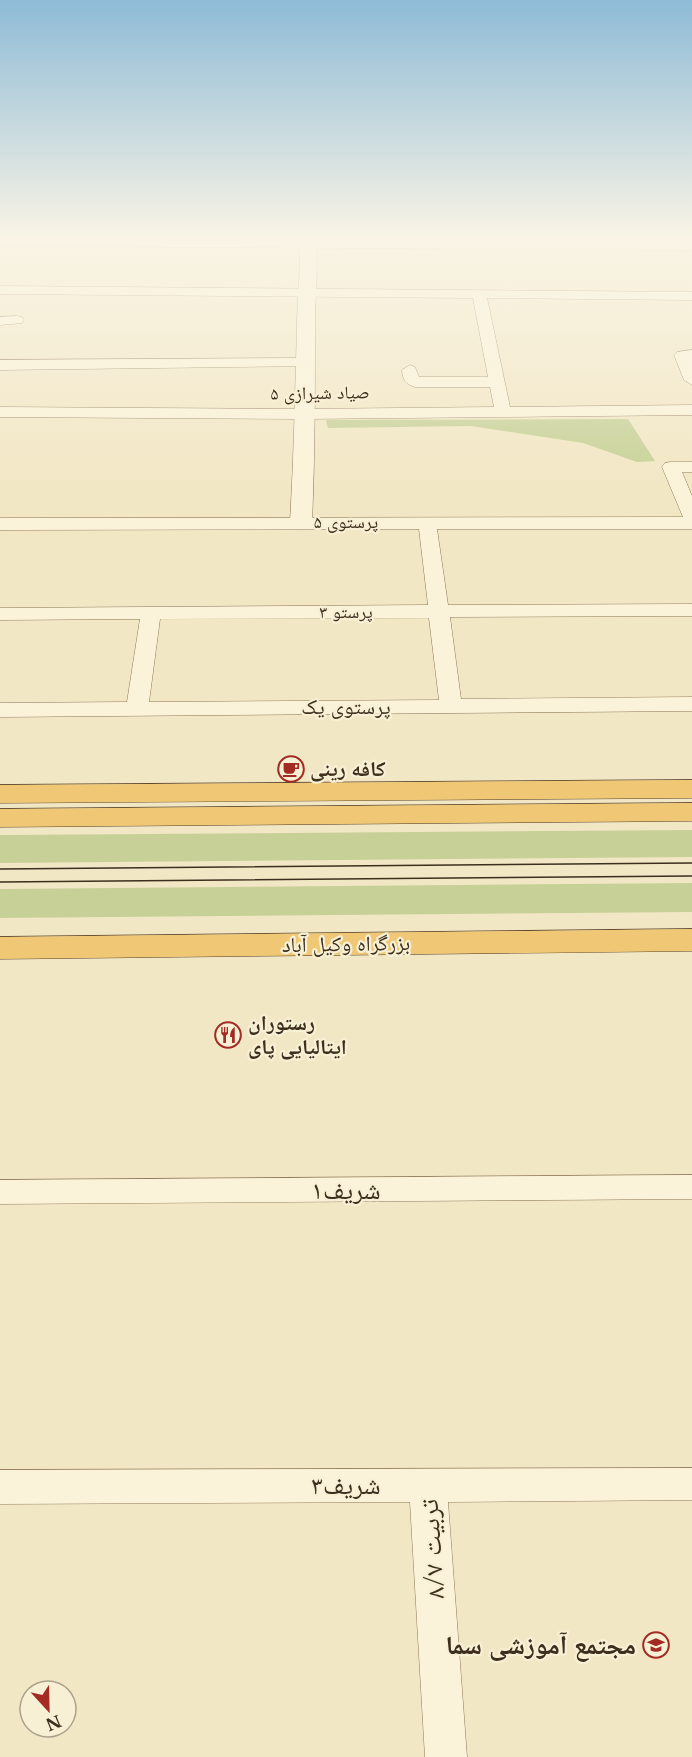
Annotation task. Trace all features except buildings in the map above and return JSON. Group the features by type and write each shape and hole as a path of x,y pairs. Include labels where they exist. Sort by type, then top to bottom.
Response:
{"highway":[{"path":"0,794 692,789"},
{"path":"0,818 692,812"},
{"name":"بزرگراه وکیل آباد","path":"0,948 692,940"}],"street":[{"path":"301,522 306,321"},
{"path":"484,321 503,410"},
{"path":"692,355 682,355 692,380"},
{"path":"0,365 306,363"},
{"path":"410,370 411,380 415,382 496,382"},
{"name":"صیاد شیرازی ۵","path":"0,412 304,414 503,410 692,410"},
{"path":"690,508 670,467 692,467"},
{"path":"427,522 451,706"},
{"name":"پرستوی ۵","path":"0,524 692,523"},
{"name":"پرستو ۳","path":"0,614 692,610"},
{"path":"137,709 152,613"},
{"name":"پرستوی یک","path":"0,710 692,704"},
{"name":"شریف١","path":"0,1192 692,1187"},
{"name":"شریف٣","path":"0,1487 692,1484"},
{"name":"تربیت ۸/۷","path":"428,1485 446,1757"}],"green space":[{"path":"628,419 655,461 637,462 583,443 471,426 328,428 326,420"},
{"path":"692,830 692,857 0,863 0,835"},
{"path":"692,883 692,912 0,918 0,889"}],"tram line":[{"path":"0,869 692,863"},
{"path":"0,882 692,876"}],"place":[{"name":"کافه رینی","path":"291,769"},
{"name":"رستوران ایتالیایی پای","path":"228,1035"},
{"name":"مجتمع آموزشی سما","path":"656,1645"}]}
